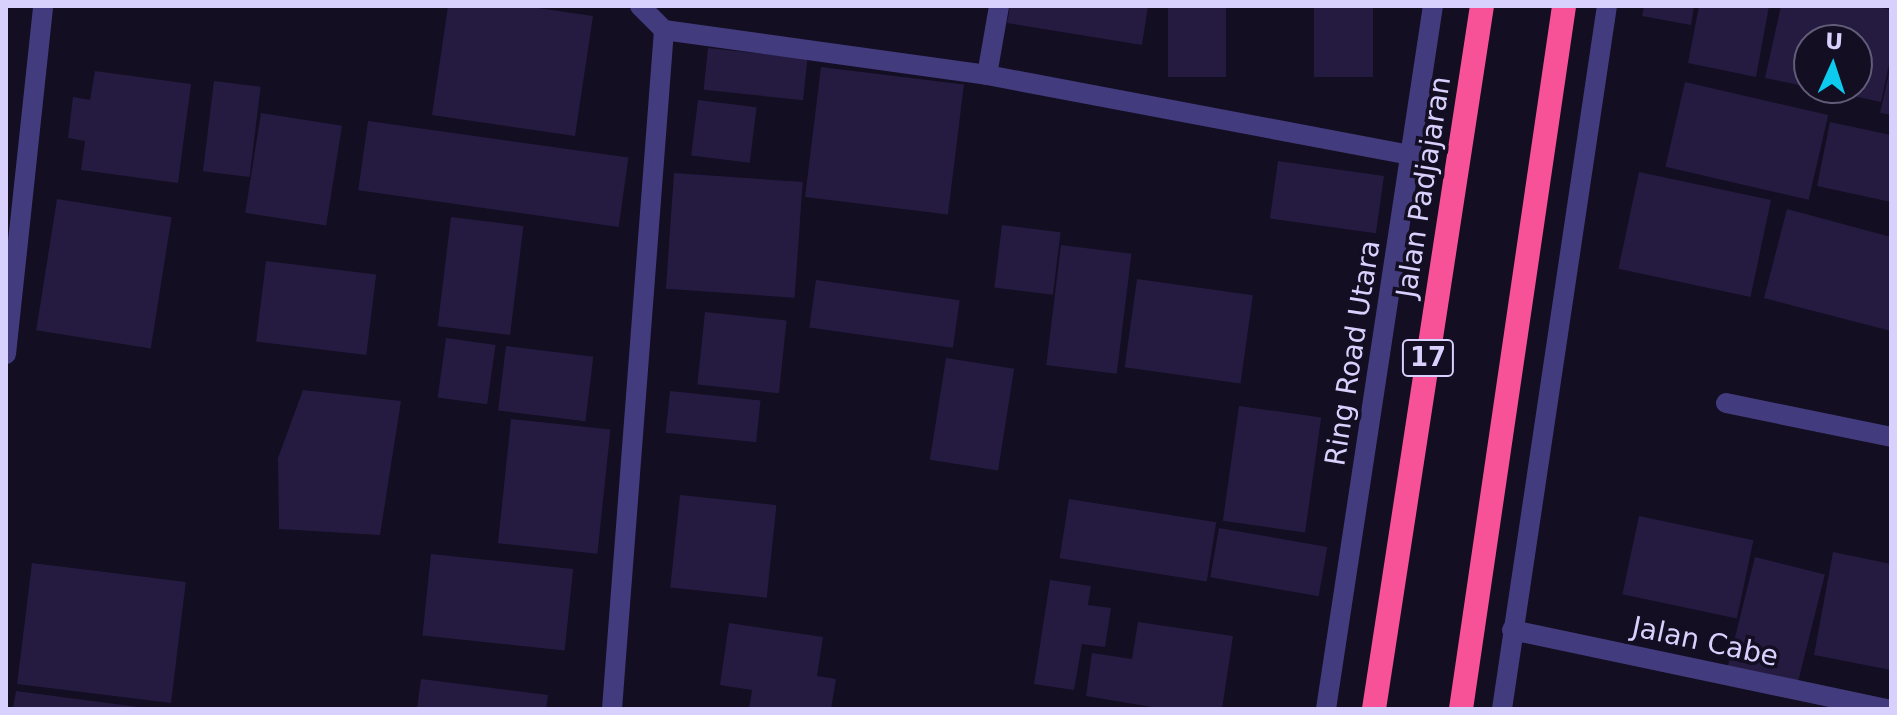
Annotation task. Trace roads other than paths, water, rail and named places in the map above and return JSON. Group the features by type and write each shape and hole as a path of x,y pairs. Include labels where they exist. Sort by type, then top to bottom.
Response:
{"highway":[{"name":"Jalan Padjajaran","path":"1374,709 1482,6"},
{"path":"1461,709 1564,6"}],"street":[{"path":"6,354 43,6"},
{"path":"640,6 664,30 987,75 1412,155"},
{"path":"987,75 999,6"},
{"name":"Ring Road Utara","path":"1326,709 1433,6"},
{"path":"1502,709 1607,6"},
{"path":"612,709 664,30"},
{"path":"1726,403 1891,437"},
{"name":"Jalan Cabe","path":"1512,630 1888,709"}]}
